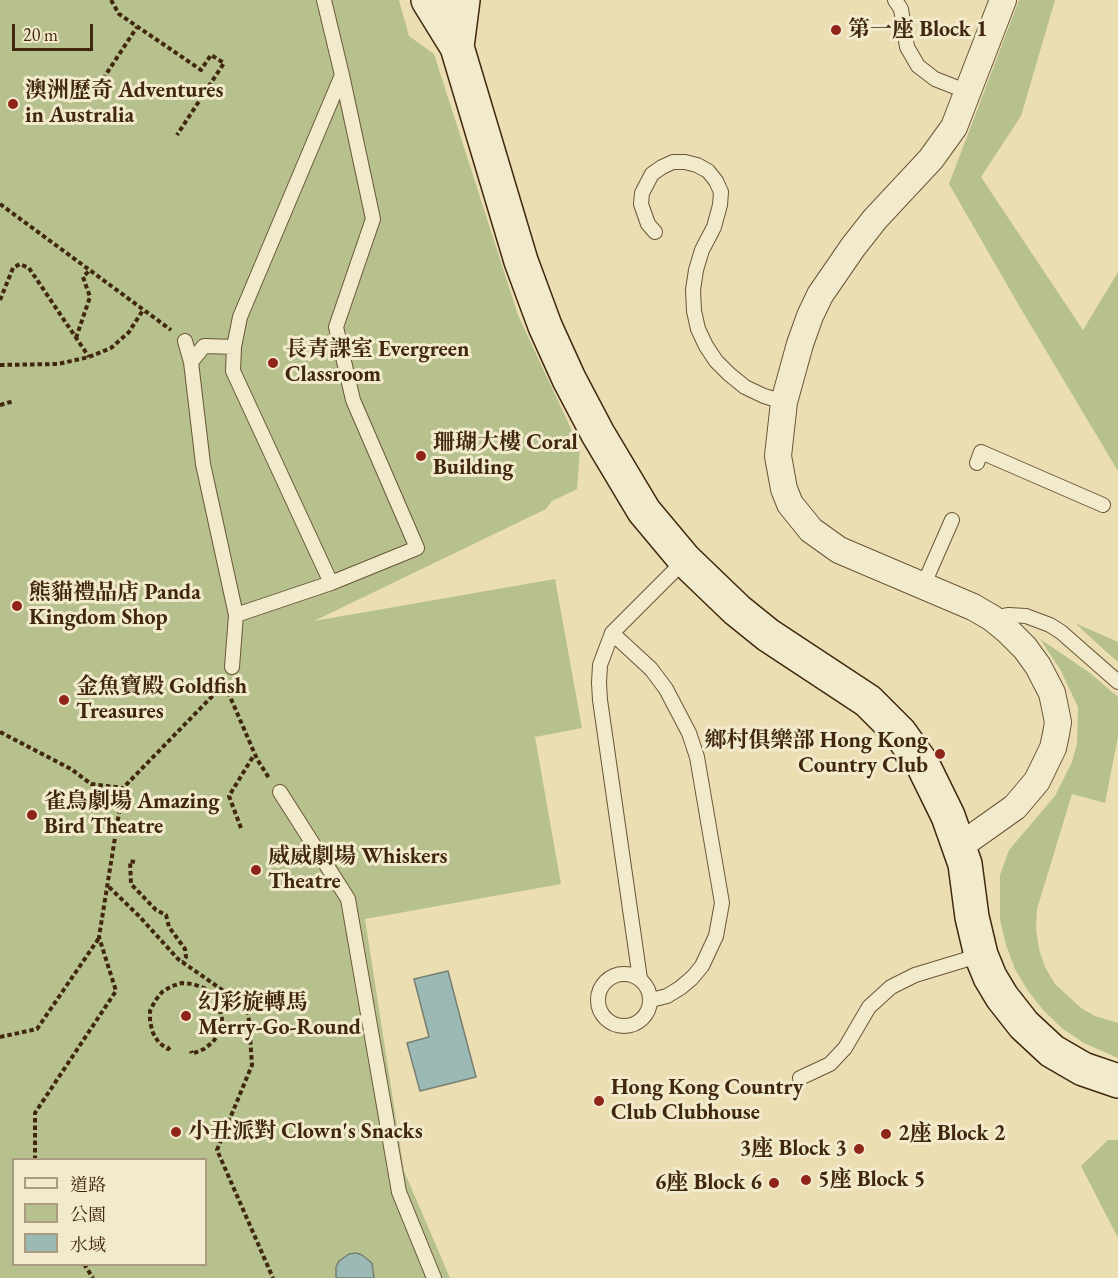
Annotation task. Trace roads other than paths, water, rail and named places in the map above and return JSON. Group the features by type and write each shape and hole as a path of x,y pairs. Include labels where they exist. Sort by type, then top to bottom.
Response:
{"main road":[{"path":"428,0 457,47 521,261 545,326 569,379 644,511 684,560 716,592 768,634 851,689 884,715 906,741 922,765 948,816 962,855 981,955 1002,997 1024,1026 1066,1060 1098,1075 1118,1081"},
{"path":"457,47 463,0"}],"street":[{"path":"962,855 1027,795 1046,767 1056,734 1056,708 1052,693 1025,648 992,618 973,607 839,550 811,530 800,518 784,489 778,456 779,431 784,402 800,344 820,295 875,219 944,143 954,127 1003,0"}],"lane":[{"path":"236,615 331,583 417,548 353,400 336,327 373,219 324,0"},
{"path":"895,0 901,9 907,47 918,66 935,79 969,92"},
{"path":"331,583 233,371 234,347 240,317 342,75"},
{"path":"655,232 648,224 641,204 642,193 652,174 673,162 691,163 708,171 718,187 720,205 714,227 702,250 696,270 693,290 698,329 716,361 729,374 754,391 784,402"},
{"path":"184,340 191,362 203,464 236,615 232,667"},
{"path":"191,362 204,346 234,347"},
{"path":"977,463 981,452 1103,505"},
{"path":"923,586 952,520"},
{"path":"640,979 599,692 600,665 612,633 684,560"},
{"path":"992,618 1009,615 1026,616 1050,625 1118,682"},
{"path":"612,633 651,669 675,704 689,733 697,757 722,903 716,936 702,966 680,988 667,996 651,1000"},
{"path":"280,792 348,898 399,1192 434,1278"},
{"path":"800,1078 830,1064 845,1048 870,1007 891,987 915,975 981,955"},
{"path":"618,974 640,979 648,988 651,1000 648,1011 641,1020 630,1026 608,1021 601,1012 598,1000 600,989 618,974"}],"water":[{"path":"448,971 476,1077 420,1091 407,1043 429,1037 414,979"},
{"path":"356,1253 372,1263 374,1278 336,1278 336,1267 339,1261 349,1254"}],"place":[{"name":"第一座 Block 1","path":"836,30"},
{"name":"澳洲歷奇 Adventures in Australia","path":"13,104"},
{"name":"長青課室 Evergreen Classroom","path":"273,363"},
{"name":"珊瑚大樓 Coral Building","path":"421,456"},
{"name":"熊貓禮品店 Panda Kingdom Shop","path":"17,606"},
{"name":"金魚寶殿 Goldfish Treasures","path":"64,700"},
{"name":"鄉村俱樂部 Hong Kong Country Club","path":"940,754"},
{"name":"雀鳥劇場 Amazing Bird Theatre","path":"32,815"},
{"name":"威威劇場 Whiskers Theatre","path":"256,870"},
{"name":"幻彩旋轉馬 Merry-Go-Round","path":"186,1016"},
{"name":"Hong Kong Country Club Clubhouse","path":"599,1101"},
{"name":"小丑派對 Clown's Snacks","path":"176,1132"},
{"name":"2座 Block 2","path":"886,1134"},
{"name":"3座 Block 3","path":"859,1149"},
{"name":"5座 Block 5","path":"806,1180"},
{"name":"6座 Block 6","path":"774,1183"}]}
